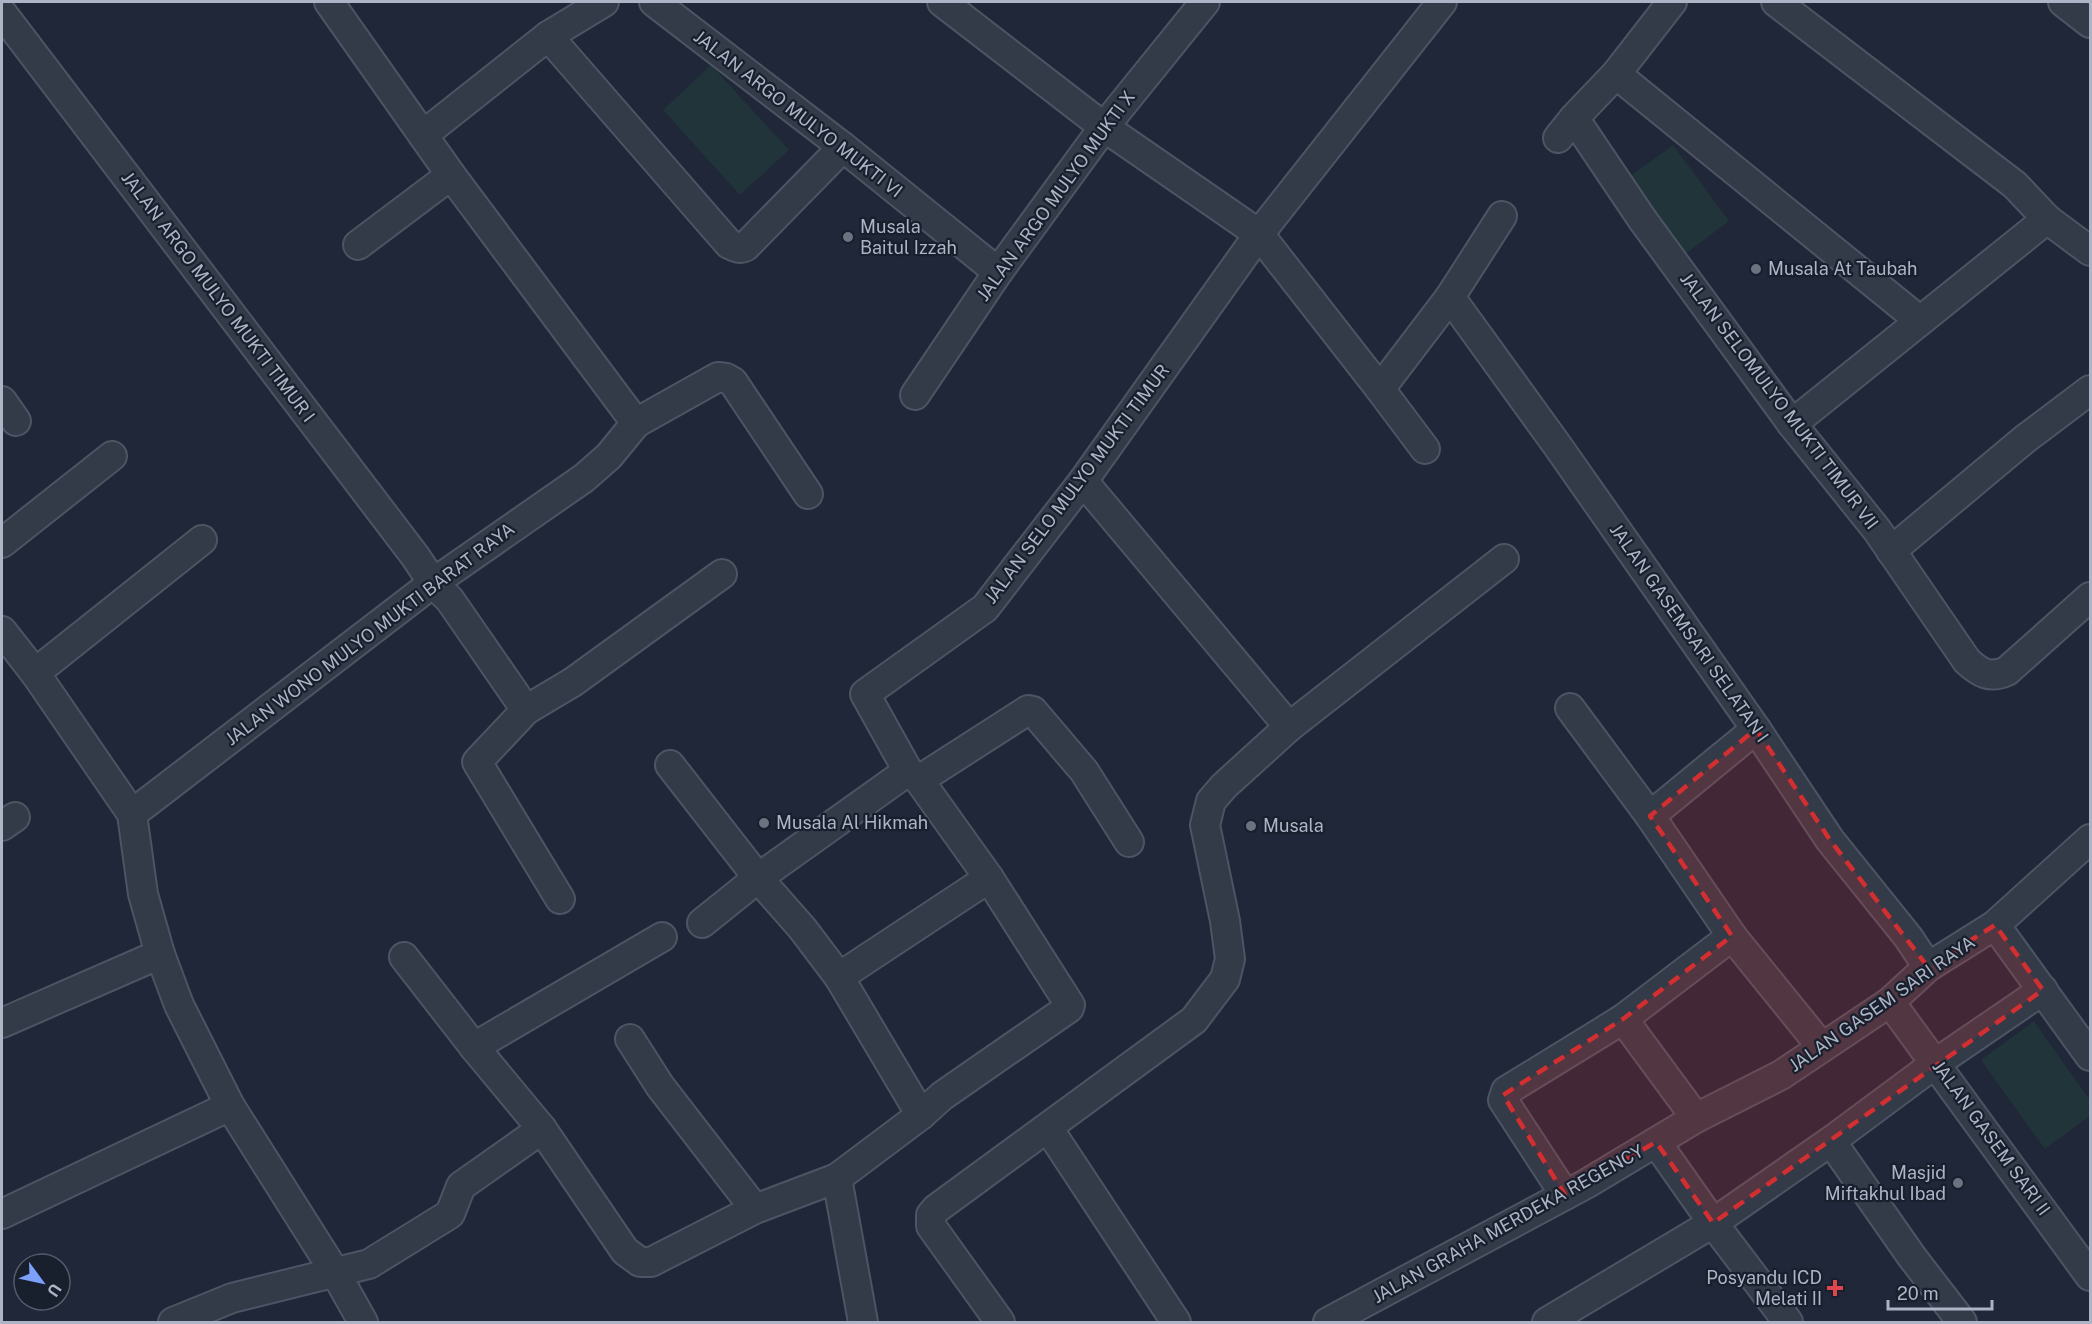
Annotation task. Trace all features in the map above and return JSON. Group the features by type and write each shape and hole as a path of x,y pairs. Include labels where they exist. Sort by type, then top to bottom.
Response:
{"street":[{"path":"2,12 14,2"},
{"path":"329,2 451,175 636,423 718,377 726,378 733,382 808,494"},
{"path":"423,135 548,36 604,2"},
{"name":"JALAN ARGO MULYO MUKTI VI","path":"654,2 843,147 998,272"},
{"path":"942,2 1104,127 1259,234 1425,449"},
{"name":"JALAN ARGO MULYO MUKTI X","path":"915,395 998,272 1104,127 1205,2"},
{"name":"JALAN SELO MULYO MUKTI TIMUR","path":"921,1115 942,1096 1070,1007 1070,1003 989,878 914,776 865,694 985,608 1083,481 1259,234 1442,2"},
{"path":"1672,2 1616,74 1919,320"},
{"path":"1776,2 2015,185 2047,219 2091,250"},
{"path":"2063,2 2091,22"},
{"name":"JALAN ARGO MULYO MUKTI TIMUR I","path":"2,12 415,556 433,583"},
{"path":"548,36 729,244 735,248 742,249 746,246 843,147"},
{"name":"JALAN SELOMULYO MUKTI TIMUR VII","path":"1616,74 1566,128 1642,219 1792,424 1877,531 1967,661 1978,671 1990,676 2007,671 2091,597"},
{"path":"358,245 451,175"},
{"path":"1380,389 1450,297 1502,216"},
{"path":"1792,424 2047,219"},
{"name":"JALAN GASEMSARI SELATAN I","path":"1450,297 1756,729 1830,840 1908,938 1928,968"},
{"path":"1891,551 2025,439 2091,390"},
{"name":"JALAN WONO MULYO MUKTI BARAT RAYA","path":"132,814 433,583 584,478 609,456 636,423"},
{"path":"2,543 112,456"},
{"path":"1083,481 1289,727"},
{"path":"35,673 202,540"},
{"path":"1000,1323 931,1226 930,1219 936,1209 1194,1020 1225,979 1230,959 1225,921 1205,825 1211,801 1224,786 1289,727 1504,559"},
{"path":"560,899 477,762 526,710 573,682 722,574"},
{"path":"433,583 450,600 526,710"},
{"path":"2,631 35,673 132,814 143,894 160,954 179,1005 230,1106 336,1274 363,1323"},
{"path":"1570,708 1650,816 1732,936 1821,1046"},
{"path":"702,923 758,878 914,776 1028,710 1033,711 1084,771 1129,842"},
{"path":"1650,816 1756,729"},
{"path":"404,957 542,1129 624,1251 640,1262 651,1262 754,1209 837,1178 921,1115 839,977 670,765"},
{"name":"JALAN GASEM SARI RAYA","path":"1656,1142 1696,1118 1781,1075 1821,1046 1890,1002 1928,968 1995,925 2091,839"},
{"path":"839,977 989,878"},
{"path":"1995,925 2091,1056"},
{"path":"1565,1195 1503,1100 1503,1095 1623,1019 1732,936"},
{"path":"474,1047 662,937"},
{"path":"2,1023 160,954"},
{"path":"1547,1323 1713,1223 1831,1141 1936,1063 2043,990"},
{"name":"JALAN GASEM SARI II","path":"1890,1002 2091,1276"},
{"path":"1623,1019 1696,1118"},
{"path":"630,1039 660,1086 754,1209"},
{"path":"2,1214 230,1106"},
{"path":"1048,1128 1176,1323"},
{"path":"173,1323 232,1298 369,1264 450,1214 461,1186 542,1129"},
{"path":"1831,1141 1912,1257 1962,1323"},
{"path":"1656,1142 1788,1323"},
{"name":"JALAN GRAHA MERDEKA REGENCY","path":"1328,1323 1565,1195 1656,1142"},
{"path":"837,1178 862,1323"}],"highlighted area":[{"path":"1756,729 1830,840 1928,967 1995,925 2043,990 1713,1223 1656,1142 1565,1195 1503,1095 1623,1019 1732,936 1650,816"}],"green space":[{"path":"711,65 789,150 740,195 663,110"},
{"path":"1673,145 1729,221 1685,254 1628,178"},
{"path":"2034,1021 2090,1100 2090,1116 2045,1149 1981,1060"}],"place":[{"name":"Musala Baitul Izzah","path":"848,237"},
{"name":"Musala At Taubah","path":"1756,269"},
{"name":"Musala Al Hikmah","path":"764,823"},
{"name":"Musala","path":"1251,826"},
{"name":"Masjid Miftakhul Ibad","path":"1958,1183"},
{"name":"Posyandu ICD Melati II","path":"1835,1288"}]}
